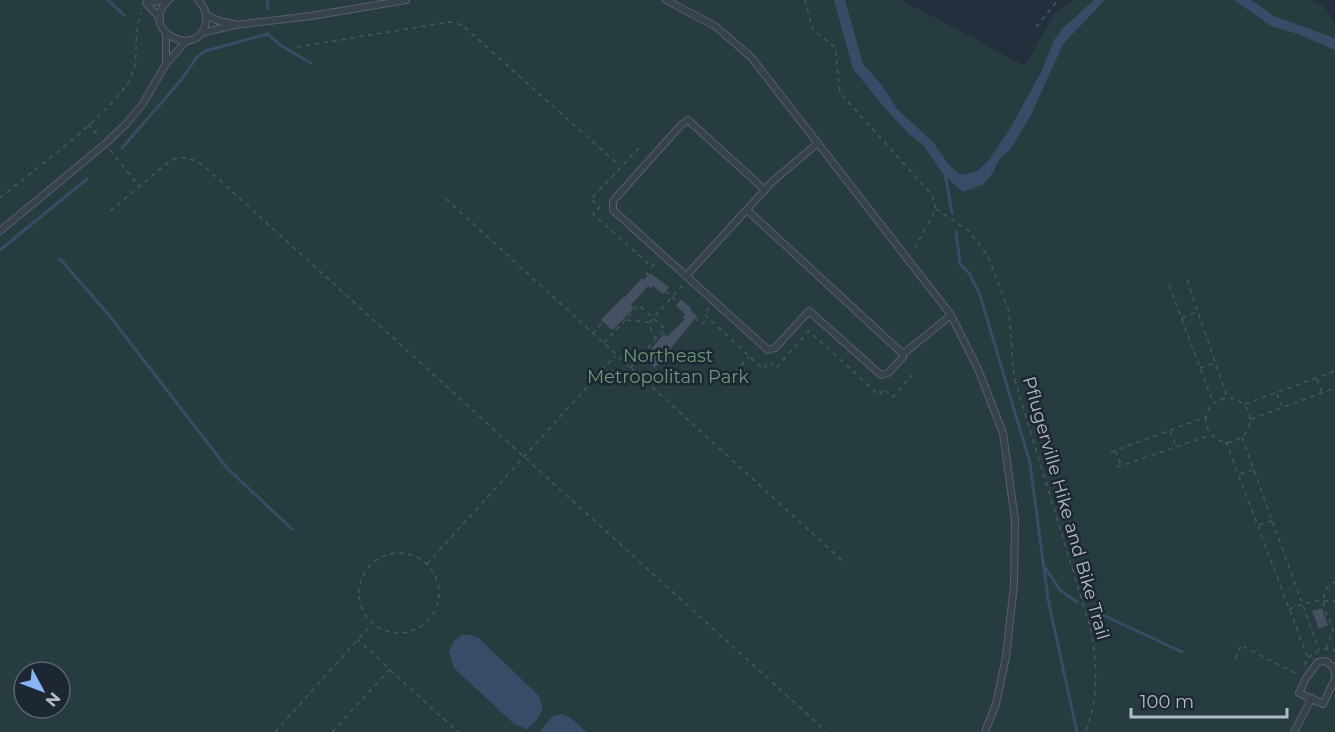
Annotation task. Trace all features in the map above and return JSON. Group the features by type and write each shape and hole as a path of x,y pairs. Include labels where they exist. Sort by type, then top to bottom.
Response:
{"lane":[{"path":"160,18 168,0"},
{"path":"166,64 166,33 160,18 146,3 168,0"},
{"path":"201,33 236,25 311,16 406,0"},
{"path":"666,0 715,26 751,57 951,315 978,369 1003,433 1015,520 1014,585 1006,657 996,704 985,732"},
{"path":"166,33 172,38 186,41 194,39 201,33 206,25 206,15 200,1"},
{"path":"206,15 236,25"},
{"path":"0,231 126,124 142,105 166,64 186,41"},
{"path":"765,190 688,120 613,201 613,210 768,350 775,348 809,311 881,375 888,373 903,357 903,354 951,315"},
{"path":"686,276 765,190 818,143"},
{"path":"747,210 903,354"},
{"path":"1326,661 1333,667 1335,677 1323,704 1312,698 1299,693 1306,678 1318,662 1326,661"},
{"path":"1294,732 1312,698"}],"path":[{"name":"Pflugerville Hike and Bike Trail","path":"805,0 813,30 835,47 840,93 932,195 936,209 969,231 988,256 1009,312 1014,377 1091,630 1096,657 1095,684 1090,721 1084,732"},
{"path":"1036,27 1058,0"},
{"path":"0,198 88,124 120,93 131,78 136,63 136,29 142,11"},
{"path":"297,47 449,21 462,25 621,167"},
{"path":"88,124 101,139"},
{"path":"110,149 140,186"},
{"path":"110,211 171,160 183,156 194,159 204,166 827,732"},
{"path":"446,199 846,564"},
{"path":"908,259 936,209"},
{"path":"648,275 646,274 652,267"},
{"path":"1186,280 1228,398"},
{"path":"656,339 650,322 684,284"},
{"path":"1169,285 1213,403"},
{"path":"665,291 678,302"},
{"path":"603,344 639,305 665,329 630,368"},
{"path":"710,307 704,314 707,318 763,369 769,362 776,368 809,331 879,395 884,389 893,397 912,375"},
{"path":"1182,318 1198,312"},
{"path":"695,318 702,324 707,318"},
{"path":"626,320 650,322"},
{"path":"592,334 603,322"},
{"path":"427,564 616,356"},
{"path":"735,372 750,356"},
{"path":"1200,368 1216,363"},
{"path":"1244,404 1335,371"},
{"path":"1316,378 1322,392"},
{"path":"1250,419 1335,388"},
{"path":"1276,392 1283,407"},
{"path":"1234,398 1244,404 1250,419 1249,426 1242,436 1226,442 1212,435 1206,424 1206,417 1213,403 1234,398"},
{"path":"1111,453 1206,417"},
{"path":"1170,430 1176,447"},
{"path":"1116,468 1212,435"},
{"path":"1242,436 1320,650"},
{"path":"1226,442 1308,658"},
{"path":"1114,451 1121,466"},
{"path":"1239,475 1254,470"},
{"path":"1258,525 1273,521"},
{"path":"395,553 417,557 427,564 435,575 439,589 438,603 433,615 424,626 411,632 397,634 384,631 372,624 364,615 358,593 360,581 374,562 395,553"},
{"path":"1326,648 1333,630 1322,600 1324,593 1335,581"},
{"path":"1289,609 1304,603 1322,600 1335,601"},
{"path":"275,732 372,624"},
{"path":"358,640 459,732"},
{"path":"1234,658 1241,645 1299,675"},
{"path":"1304,667 1308,658 1320,650 1326,648 1335,651"},
{"path":"332,732 390,669"}],"green space":[{"name":"Northeast Metropolitan Park","path":"0,0 902,0 1025,66 1053,16 1073,0 1311,0 1324,6 1335,24 1335,732 0,732"}],"water":[{"path":"834,0 845,0 863,64 881,84 897,109 933,142 949,165 961,175 976,172 989,160 1011,127 1042,70 1054,40 1062,29 1094,0 1105,0 1063,44 1032,113 1010,150 1001,157 984,184 963,192 943,174 923,145 909,134 885,108 853,69"},
{"path":"1234,0 1251,0 1274,16 1329,36 1335,39 1335,50 1298,34 1271,26"},
{"path":"462,635 479,638 539,696 543,709 537,720 527,729 514,724 454,668 449,652 454,641"},
{"path":"561,714 568,716 587,732 539,732 553,716"}],"building":[{"path":"650,273 669,287 663,294 653,286 651,288 648,286 631,305 634,308 614,329 611,329 601,320 642,278 644,280"},
{"path":"681,299 697,316 655,368 643,358 664,334 667,337 685,319 682,317 685,314 676,306"},
{"path":"1322,608 1328,625 1319,629 1312,611"}],"waterway":[{"path":"108,0 124,15"},
{"path":"267,0 268,9"},
{"path":"122,148 181,80 197,57 205,51 268,34 280,45 311,63"},
{"path":"945,173 952,213"},
{"path":"0,250 87,179"},
{"path":"956,232 960,264 969,273 980,295 1030,463 1048,599 1077,732"},
{"path":"60,259 108,314 227,468 292,529"},
{"path":"1044,566 1060,590 1077,602"},
{"path":"1090,609 1182,652"}]}
